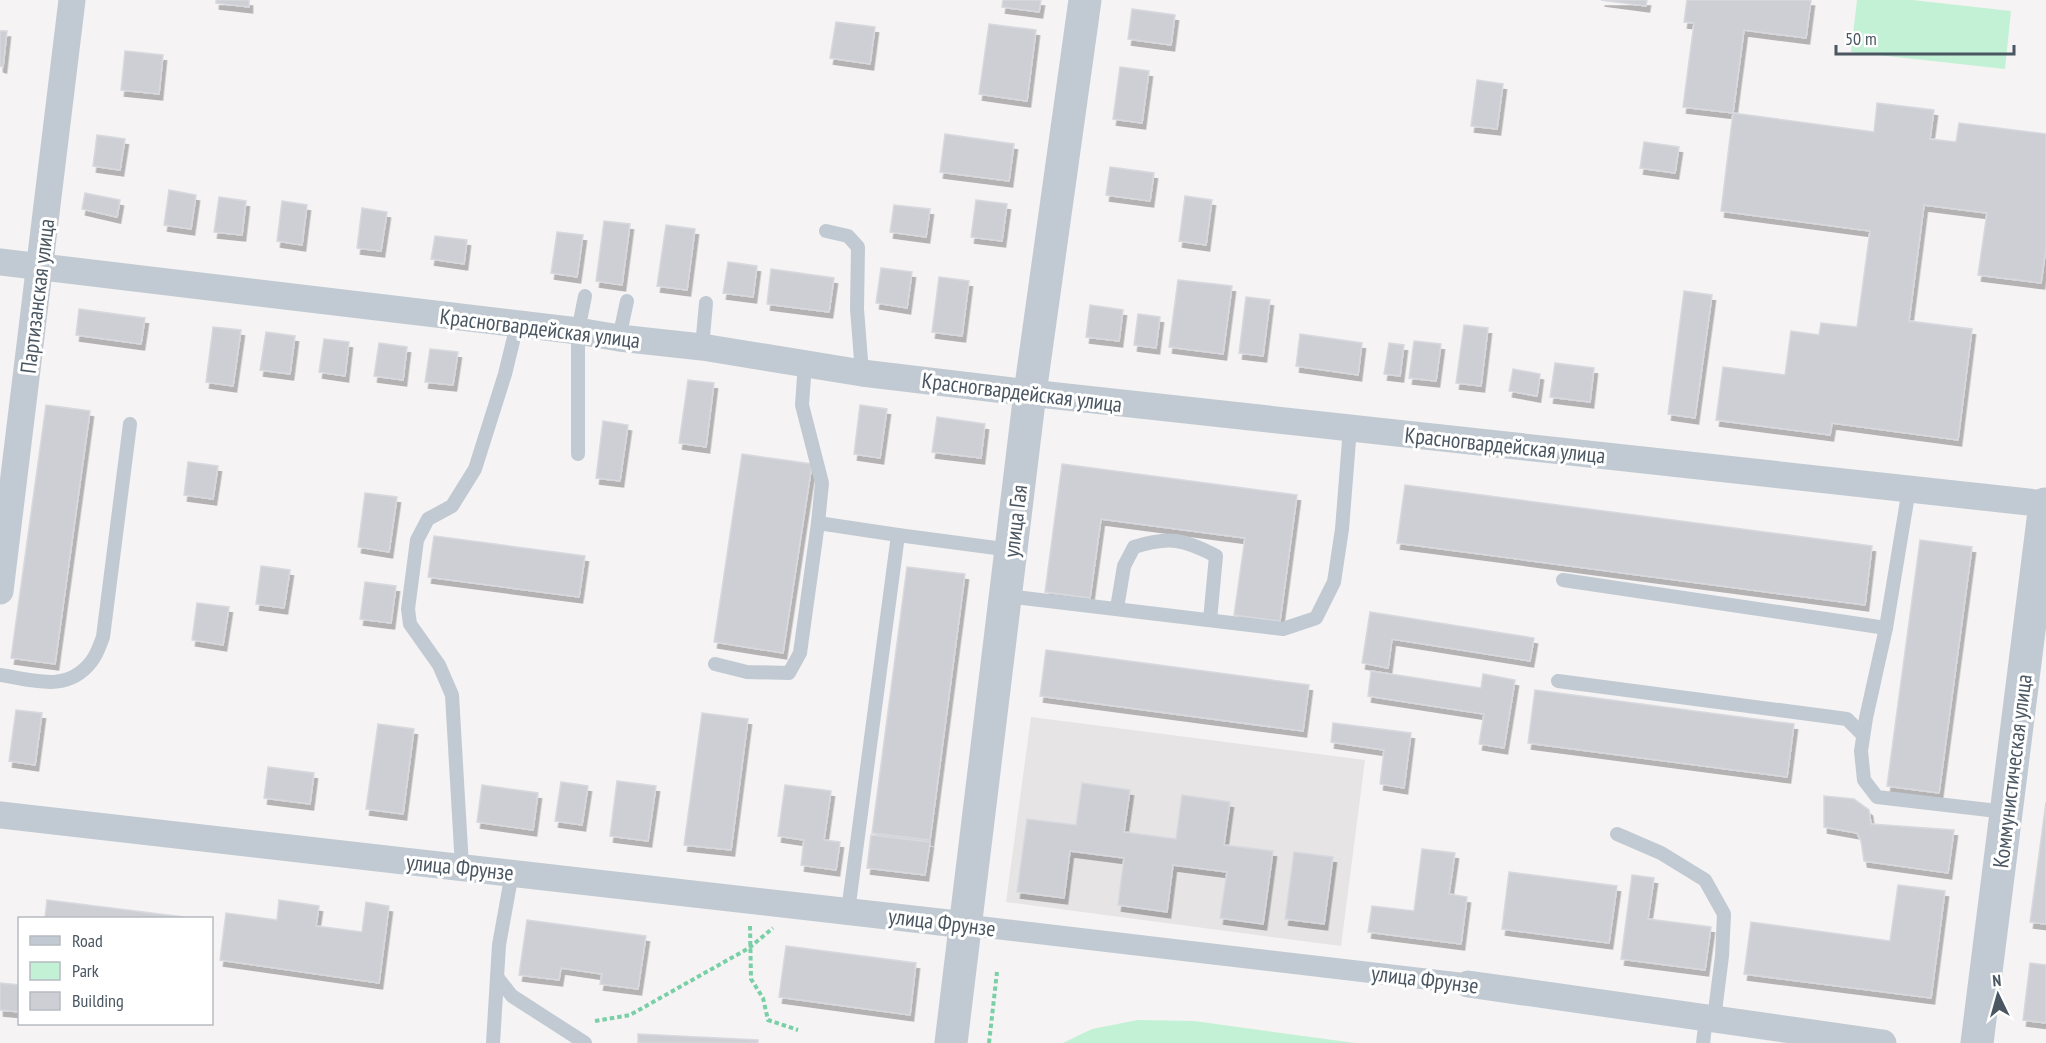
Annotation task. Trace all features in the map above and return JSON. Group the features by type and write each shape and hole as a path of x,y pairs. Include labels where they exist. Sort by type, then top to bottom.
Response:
{"street":[{"name":"Партизанская улица","path":"0,591 72,0"},
{"name":"улица Гая","path":"951,1043 1030,393 1085,0"},
{"name":"Красногвардейская улица","path":"0,262 578,331 702,347 862,373 1030,393 2046,504"},
{"name":"Коммунистическая улица","path":"1977,1043 2046,498"},
{"name":"улица Фрунзе","path":"0,815 848,910 1468,984 1707,1027 1883,1043"}],"lane":[{"path":"825,231 848,236 858,247 857,309 862,373"},
{"path":"578,454 578,331 585,296"},
{"path":"619,338 627,301"},
{"path":"702,347 706,303"},
{"path":"462,867 452,695 439,665 410,624 408,609 417,540 428,519 452,506 475,469 506,374 517,325"},
{"path":"715,664 747,672 789,673 800,653 822,483 802,405 805,363"},
{"path":"0,675 53,683 75,678 92,661 103,637 130,424"},
{"path":"1006,596 1283,629 1316,618 1334,582 1342,529 1350,428"},
{"path":"1909,489 1886,628 1863,735 1861,751 1864,780 1877,797 2006,812"},
{"path":"818,523 1012,550"},
{"path":"848,910 898,535"},
{"path":"1117,608 1124,566 1134,547 1159,539 1192,543 1216,556 1210,620"},
{"path":"1563,580 1886,628"},
{"path":"1558,681 1847,719 1863,735"},
{"path":"1617,834 1661,853 1705,880 1724,914 1722,956 1707,1027"},
{"path":"494,1043 499,945 512,873"},
{"path":"498,977 513,996 585,1043"}],"path":[{"path":"595,1021 630,1015 672,993 706,971 749,948 780,922"},
{"path":"750,925 751,979 763,998 768,1020 798,1030"},
{"path":"989,1043 997,972"}],"shaded area":[{"path":"1031,717 1365,760 1341,946 1006,902"}],"green space":[{"path":"1857,0 1912,0 2011,11 2005,69 1851,52"},
{"path":"1138,1020 1194,1021 1355,1043 1063,1043 1092,1029"}],"building":[{"path":"216,0 249,0 249,7 216,3"},
{"path":"1003,0 1041,0 1039,12 1002,7"},
{"path":"1601,0 1647,0 1646,6"},
{"path":"1687,0 1811,0 1806,38 1744,30 1733,113 1683,107 1694,23 1684,22"},
{"path":"1132,9 1175,15 1171,45 1128,39"},
{"path":"836,22 875,27 870,64 830,58"},
{"path":"989,24 1036,30 1027,101 979,94"},
{"path":"0,31 7,31 3,67 0,66"},
{"path":"125,51 163,55 159,94 121,90"},
{"path":"1120,67 1149,71 1142,123 1113,119"},
{"path":"1477,80 1503,84 1497,129 1471,126"},
{"path":"1877,103 1934,110 1930,139 1956,142 1959,123 2046,134 2046,247 2041,283 1978,275 1987,213 1924,205 1909,321 1972,329 1958,440 1832,423 1830,435 1716,420 1723,367 1785,375 1791,331 1819,335 1821,323 1857,327 1870,231 1721,211 1733,113 1874,132"},
{"path":"945,134 1014,144 1009,181 940,172"},
{"path":"97,135 125,139 120,170 93,166"},
{"path":"1644,142 1679,147 1675,173 1640,168"},
{"path":"1110,167 1154,173 1150,201 1106,195"},
{"path":"169,190 196,195 191,229 164,225"},
{"path":"85,193 120,200 117,217 82,209"},
{"path":"1185,196 1212,200 1206,245 1179,241"},
{"path":"219,197 246,201 242,235 214,232"},
{"path":"976,200 1007,204 1002,241 971,237"},
{"path":"282,201 307,205 302,245 277,241"},
{"path":"894,205 930,209 926,237 890,232"},
{"path":"362,208 387,212 381,251 357,248"},
{"path":"604,221 630,224 622,285 596,281"},
{"path":"666,225 695,229 687,290 657,286"},
{"path":"557,232 583,235 577,277 551,273"},
{"path":"435,236 467,240 464,264 431,259"},
{"path":"728,262 757,266 753,297 723,293"},
{"path":"881,268 912,272 907,308 876,303"},
{"path":"771,269 834,278 829,312 767,304"},
{"path":"939,277 969,281 962,336 932,332"},
{"path":"1178,280 1232,286 1223,354 1169,347"},
{"path":"1684,291 1712,295 1695,418 1668,414"},
{"path":"1246,297 1270,300 1263,356 1239,353"},
{"path":"1090,305 1123,310 1119,341 1086,337"},
{"path":"79,309 145,318 141,344 76,335"},
{"path":"1138,314 1160,317 1156,348 1134,345"},
{"path":"1464,325 1488,328 1481,386 1456,383"},
{"path":"213,327 241,330 233,386 206,382"},
{"path":"266,332 295,336 290,374 260,370"},
{"path":"1300,334 1362,343 1358,375 1296,366"},
{"path":"324,339 349,342 345,376 319,372"},
{"path":"1414,341 1441,344 1436,381 1409,378"},
{"path":"379,343 407,347 403,380 374,376"},
{"path":"1389,343 1404,345 1400,376 1384,374"},
{"path":"430,349 458,352 453,385 425,382"},
{"path":"1555,363 1594,368 1590,402 1550,397"},
{"path":"1513,369 1540,374 1537,396 1509,391"},
{"path":"688,380 714,383 706,447 679,443"},
{"path":"46,405 90,411 55,664 11,658"},
{"path":"860,405 887,409 880,458 854,454"},
{"path":"937,417 985,424 981,458 932,452"},
{"path":"603,421 628,425 620,481 596,478"},
{"path":"742,454 812,464 783,653 714,642"},
{"path":"188,462 218,466 213,499 184,495"},
{"path":"1062,464 1297,495 1280,621 1234,615 1245,538 1101,519 1090,598 1045,592"},
{"path":"1405,485 1872,546 1865,605 1397,543"},
{"path":"365,493 397,497 389,552 358,547"},
{"path":"434,536 585,556 579,597 428,577"},
{"path":"1920,540 1972,547 1939,793 1887,786"},
{"path":"261,566 290,570 284,608 256,604"},
{"path":"907,567 965,574 930,840 872,833"},
{"path":"365,582 396,586 391,623 360,619"},
{"path":"197,603 229,607 223,645 192,640"},
{"path":"1370,612 1534,638 1530,661 1392,639 1388,668 1362,663"},
{"path":"1046,650 1309,685 1303,731 1040,696"},
{"path":"1371,671 1481,688 1483,674 1515,680 1504,748 1479,744 1484,714 1368,696"},
{"path":"1535,690 1794,724 1787,777 1528,743"},
{"path":"16,710 42,713 35,765 9,761"},
{"path":"702,713 748,719 731,850 684,845"},
{"path":"1333,723 1411,733 1404,788 1380,784 1384,750 1331,742"},
{"path":"378,724 414,729 403,814 366,809"},
{"path":"268,767 314,773 310,804 264,798"},
{"path":"617,781 656,786 648,841 610,836"},
{"path":"561,782 588,786 582,825 555,821"},
{"path":"1082,783 1130,790 1124,832 1176,839 1182,795 1230,802 1224,845 1273,851 1263,924 1220,918 1227,872 1173,865 1167,912 1118,905 1124,858 1070,851 1064,898 1017,892 1027,819 1076,825"},
{"path":"482,785 538,793 533,830 477,822"},
{"path":"785,785 831,791 824,840 840,842 836,870 801,865 804,840 778,836"},
{"path":"1824,796 1854,799 1869,810 1871,824 1954,830 1948,873 1864,861 1861,841 1857,833 1824,827"},
{"path":"2046,802 2046,924 2030,922"},
{"path":"871,835 930,842 925,875 867,868"},
{"path":"1422,849 1455,853 1449,894 1467,897 1461,944 1368,932 1372,906 1414,911"},
{"path":"1294,852 1333,857 1324,924 1285,919"},
{"path":"1509,872 1617,886 1609,943 1502,929"},
{"path":"1632,875 1654,878 1648,919 1711,927 1705,970 1621,959"},
{"path":"1898,885 1945,891 1931,998 1744,974 1751,922 1890,941"},
{"path":"47,900 183,917 45,917"},
{"path":"279,900 319,906 316,926 362,932 366,902 389,906 379,983 220,960 226,913 277,920"},
{"path":"527,920 646,936 638,989 600,984 602,974 561,968 559,980 519,975"},
{"path":"786,946 916,963 910,1015 779,997"},
{"path":"2030,963 2046,965 2046,1023 2023,1020"},
{"path":"0,983 18,985 18,1012 0,1010"},
{"path":"638,1034 758,1040 758,1043 638,1043"}]}
